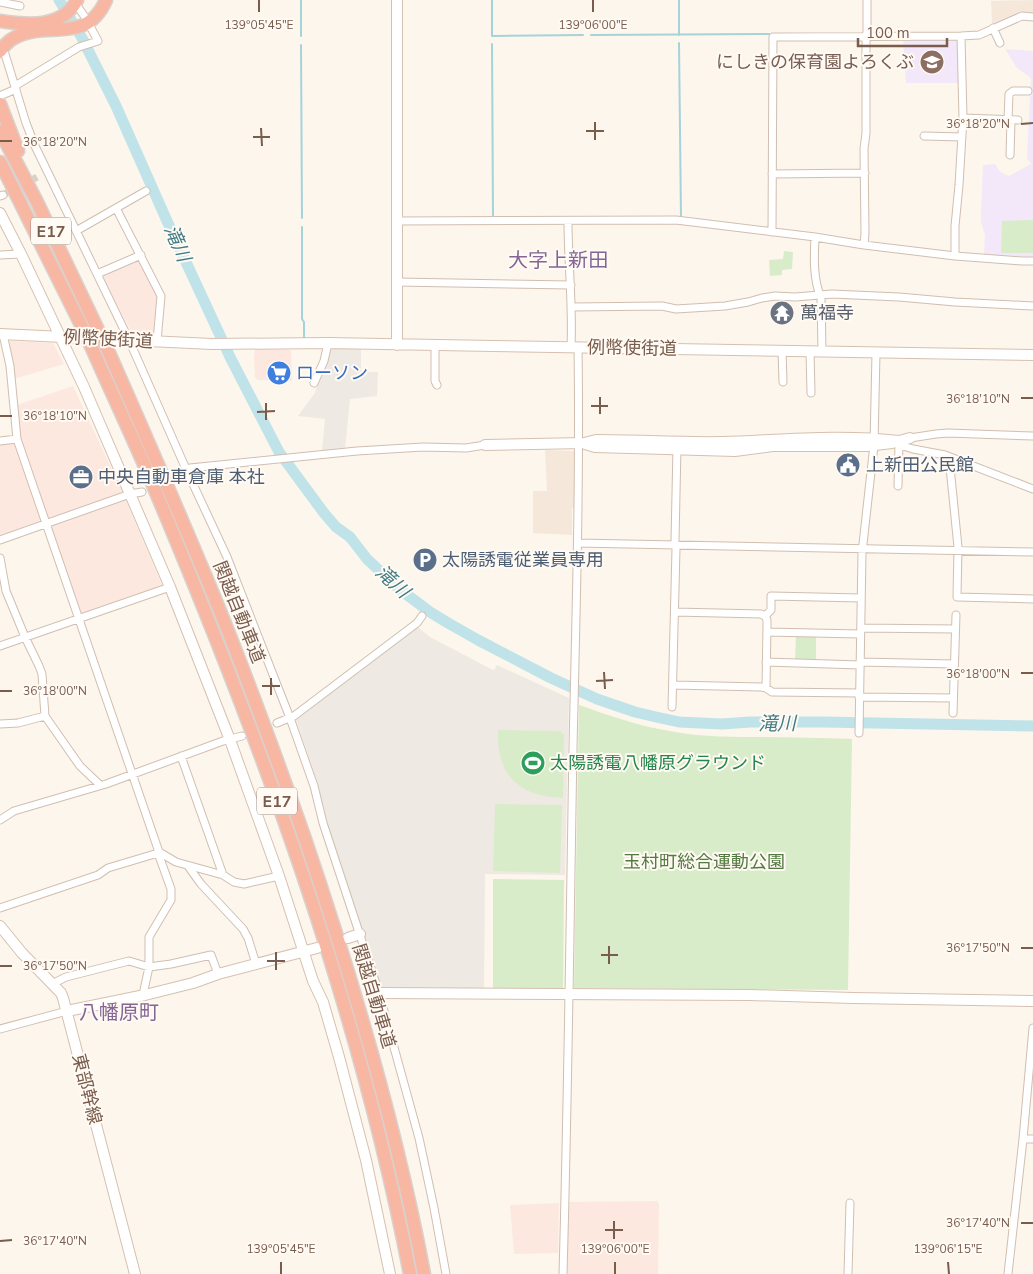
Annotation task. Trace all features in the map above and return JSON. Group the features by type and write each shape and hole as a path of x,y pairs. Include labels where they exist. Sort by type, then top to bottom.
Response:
{"highway":[{"path":"0,21 19,24 46,23 78,27 88,22 99,12 106,0"},
{"path":"3,52 6,44 14,38 60,25 77,4"},
{"path":"1,100 37,202"},
{"name":"関越自動車道","path":"0,131 37,202 106,346 168,486 234,646 279,766 325,898 377,1068 412,1213 424,1274"},
{"name":"関越自動車道","path":"0,162 85,333 155,489 227,666 266,770 338,984 363,1070 399,1215 410,1274"}],"street":[{"path":"397,0 397,344"},
{"path":"864,245 867,0"},
{"path":"0,2 20,6"},
{"path":"1,100 15,87 80,47 98,41 77,4"},
{"path":"772,232 773,37 979,35 1022,16 1033,17"},
{"path":"993,28 1000,43"},
{"path":"955,256 955,226 963,118 961,36"},
{"path":"3,52 26,123 47,172 129,340 227,557 290,718 314,786 323,823 379,993 419,1138 446,1274"},
{"path":"1010,155 1012,120 1009,94 1012,91 1028,91"},
{"path":"963,118 1012,120"},
{"path":"924,136 962,137"},
{"path":"38,176 47,172"},
{"path":"772,174 865,173"},
{"path":"76,231 146,191"},
{"path":"116,208 161,296 158,341"},
{"path":"0,213 84,387 170,586 230,740 323,1002 366,1160 390,1274"},
{"path":"397,221 668,220 955,256 1022,261 1033,260"},
{"path":"563,1274 574,694 581,444 568,253 568,221"},
{"path":"815,237 814,254 817,290 821,298 822,351"},
{"path":"0,255 21,254"},
{"path":"97,274 140,255"},
{"path":"397,282 571,285"},
{"path":"572,307 662,306 685,308 725,306 775,296 819,295 899,297 1033,306"},
{"path":"1,334 10,366 17,439 171,888 171,900 149,937 149,967 144,990 145,995"},
{"name":"例幣使街道","path":"1,334 216,344 397,344 1033,355"},
{"path":"314,383 324,361 328,344"},
{"path":"435,345 435,381 437,385"},
{"path":"782,350 783,382"},
{"path":"810,351 811,393"},
{"path":"859,732 862,548 874,442 876,352"},
{"path":"174,476 190,468 357,451 422,447 466,448 485,445 581,444 595,447 677,445 735,451 773,446 874,442 899,443 910,438 948,433 1033,436"},
{"path":"0,441 17,439"},
{"path":"899,443 905,448 942,454 1033,489"},
{"path":"898,486 899,443"},
{"path":"672,707 677,445"},
{"path":"949,457 958,550 957,597 1033,599"},
{"path":"0,540 130,494 142,492"},
{"path":"578,543 1033,552"},
{"path":"0,558 6,591 42,674 45,716 80,766 100,786"},
{"path":"0,646 170,586"},
{"path":"765,616 771,610 771,596 861,598"},
{"path":"675,612 761,614 765,616 767,620 766,688"},
{"path":"953,713 956,615"},
{"path":"277,723 294,716 417,623 422,616"},
{"path":"767,632 955,629"},
{"path":"766,662 954,664"},
{"path":"673,685 766,688 772,692 954,698"},
{"path":"0,724 18,723 45,716"},
{"path":"0,820 14,811 30,805 100,786 223,741 242,736"},
{"path":"181,756 223,876"},
{"path":"0,908 98,875 108,868 159,852 176,862 244,884 279,876"},
{"path":"188,866 201,884 243,929 248,938 256,964"},
{"name":"東部幹線","path":"0,926 22,953 62,993 135,1274"},
{"path":"348,938 360,934"},
{"path":"0,1028 145,995 318,948"},
{"path":"52,984 66,977 129,961 149,967 211,955 218,974"},
{"path":"379,993 750,995 1033,1001"},
{"path":"1008,1274 1023,1139 1029,1103 1033,1033"},
{"path":"1023,1139 1033,1139"},
{"path":"848,1274 850,1203"}],"shaded area":[{"path":"1033,0 1033,14 1012,16 992,25 991,1"},
{"name":"にしきの保育園よろくぶ","path":"957,38 959,83 906,83 903,39"},
{"path":"1005,49 1033,51 1033,257 984,255 985,235 981,222 983,165 995,164 1000,172 1009,176 1031,164 1027,158 1031,78 1017,68"},
{"path":"141,259 159,296 156,336 132,333 101,274"},
{"path":"10,341 53,343 64,364 14,379"},
{"path":"330,348 361,349 361,370 365,372 378,372 377,396 350,399 345,449 322,451 325,419 298,416 315,393 317,386 315,383"},
{"path":"255,349 291,350 292,381 258,380 254,375"},
{"path":"73,386 122,491 48,520 19,439 17,405"},
{"path":"14,443 40,519 38,524 0,537 0,444"},
{"path":"545,450 575,451 575,508 572,508 572,535 533,533 533,491 547,491"},
{"path":"123,498 126,501 162,588 83,615 80,614 49,527 51,524"},
{"path":"415,628 419,628 430,637 491,669 494,670 497,665 569,698 565,875 485,874 484,990 382,989 327,822 317,781 296,720"},
{"path":"657,1201 659,1204 658,1274 567,1274 569,1202"},
{"path":"559,1203 558,1253 514,1254 510,1205"}],"green space":[{"path":"1033,220 1033,253 1001,253 1002,221"},
{"path":"784,251 793,252 792,269 782,270 782,275 770,276 769,260 783,259"},
{"path":"796,635 816,635 816,661 795,660"},
{"name":"玉村町総合運動公園","path":"579,705 638,724 686,734 730,737 852,739 848,990 574,988"},
{"name":"太陽誘電八幡原グラウンド","path":"498,730 560,731 564,735 563,798 547,797 534,793 513,781 501,759 498,746"},
{"path":"495,804 562,805 560,873 493,871"},
{"path":"493,879 564,880 563,988 560,990 493,989"}],"waterway":[{"name":"滝川","path":"59,0 82,38 116,106 230,357 279,452 336,527 350,537 367,559 398,588 430,612 478,640 551,678 597,699 635,712 679,722 722,724 824,722 1033,726"},
{"path":"301,0 301,36"},
{"path":"492,0 492,36 583,35"},
{"path":"679,0 679,35"},
{"path":"591,35 769,34"},
{"path":"679,43 681,218"},
{"path":"492,44 493,218"},
{"path":"301,45 302,218"},
{"path":"302,227 302,319 304,322 304,339"}],"tunnel":[{"path":"3,195 39,176"}],"place":[{"name":"にしきの保育園よろくぶ","path":"932,62"},
{"name":"萬福寺","path":"782,313"},
{"name":"ローソン","path":"279,373"},
{"name":"上新田公民館","path":"848,465"},
{"name":"中央自動車倉庫 本社","path":"81,477"},
{"name":"太陽誘電従業員専用","path":"425,560"},
{"name":"太陽誘電八幡原グラウンド","path":"533,763"}],"district":[{"name":"大字上新田","path":"558,260"},
{"name":"八幡原町","path":"119,1012"}]}
